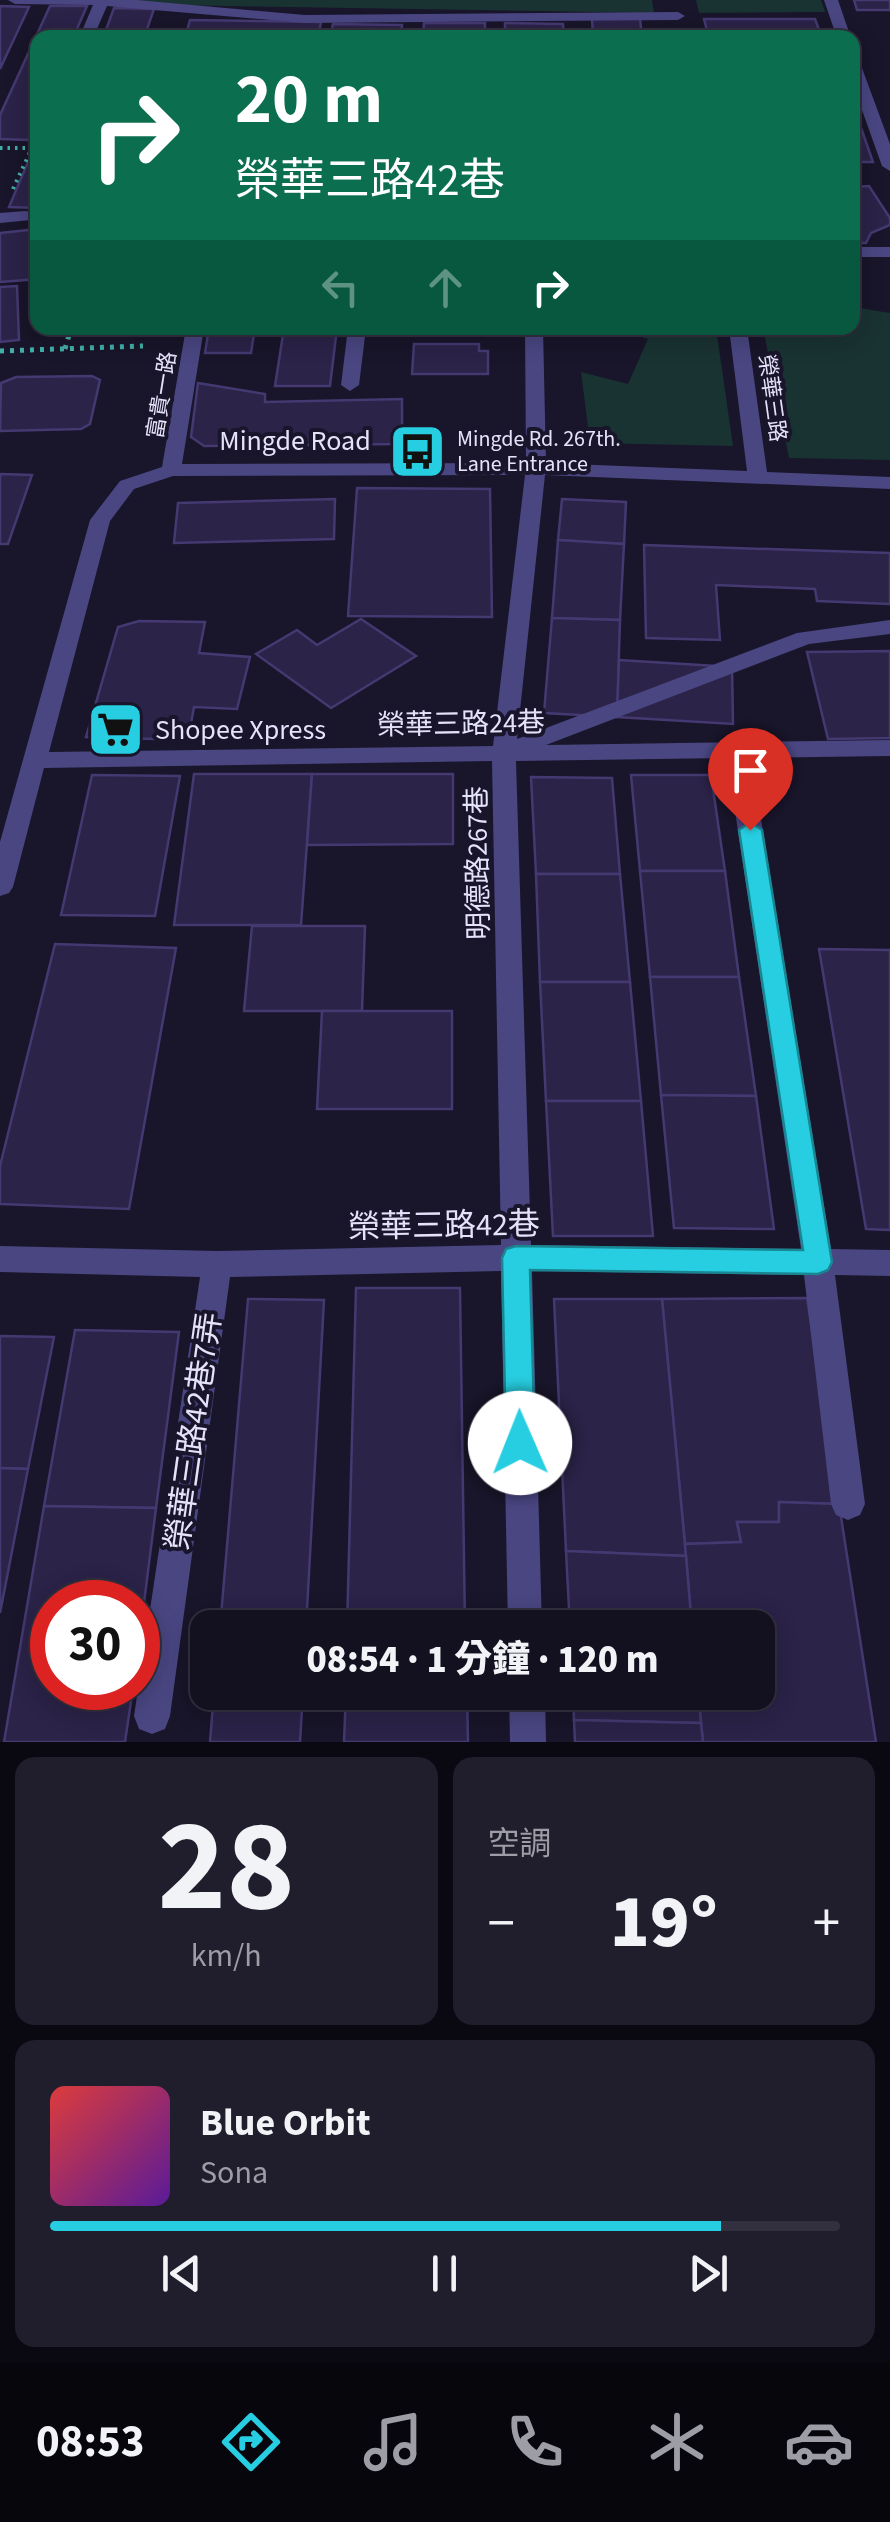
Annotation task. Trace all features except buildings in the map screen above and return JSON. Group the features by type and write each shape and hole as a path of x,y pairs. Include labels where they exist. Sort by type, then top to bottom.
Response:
{"street":[{"path":"14,0 102,1 304,18 678,16"},
{"path":"676,0 681,30"},
{"path":"831,0 841,30"},
{"path":"89,30 102,1"},
{"path":"860,79 883,130 890,166"},
{"path":"0,218 26,216"},
{"path":"860,252 890,252"},
{"name":"富貴一路","path":"171,470 194,335"},
{"path":"350,385 356,335"},
{"name":"明德路267巷","path":"525,1610 504,752 536,470 534,335"},
{"name":"榮華三路","path":"739,335 758,476"},
{"name":"Mingde Road","path":"0,887 6,834 33,760 100,520 127,485 171,470 536,470 890,483"},
{"path":"504,752 806,638 890,627"},
{"name":"榮華三路24巷","path":"33,760 890,748"},
{"path":"738,751 818,1262 848,1504"},
{"name":"榮華三路42巷","path":"0,1259 218,1264 516,1258 890,1263"},
{"name":"榮華三路42巷7弄","path":"152,1716 218,1264"},
{"path":"527,1710 528,1742"}],"path":[{"path":"0,148 30,148"},
{"path":"65,348 68,335"},
{"path":"0,351 143,346"}],"green space":[{"path":"111,0 652,0 654,13 169,5"},
{"path":"696,0 821,0 825,12 699,13"},
{"path":"860,308 890,313 890,460 789,458 764,335 860,335"},
{"path":"635,335 717,335 733,446 590,443 581,372 628,384 648,339"}],"place":[{"name":"Mingde Rd. 267th. Lane Entrance","path":"418,451"},
{"name":"Shopee Xpress","path":"116,729"}],"route":[{"path":"520,1443 516,1258 818,1262 750,830"}]}
